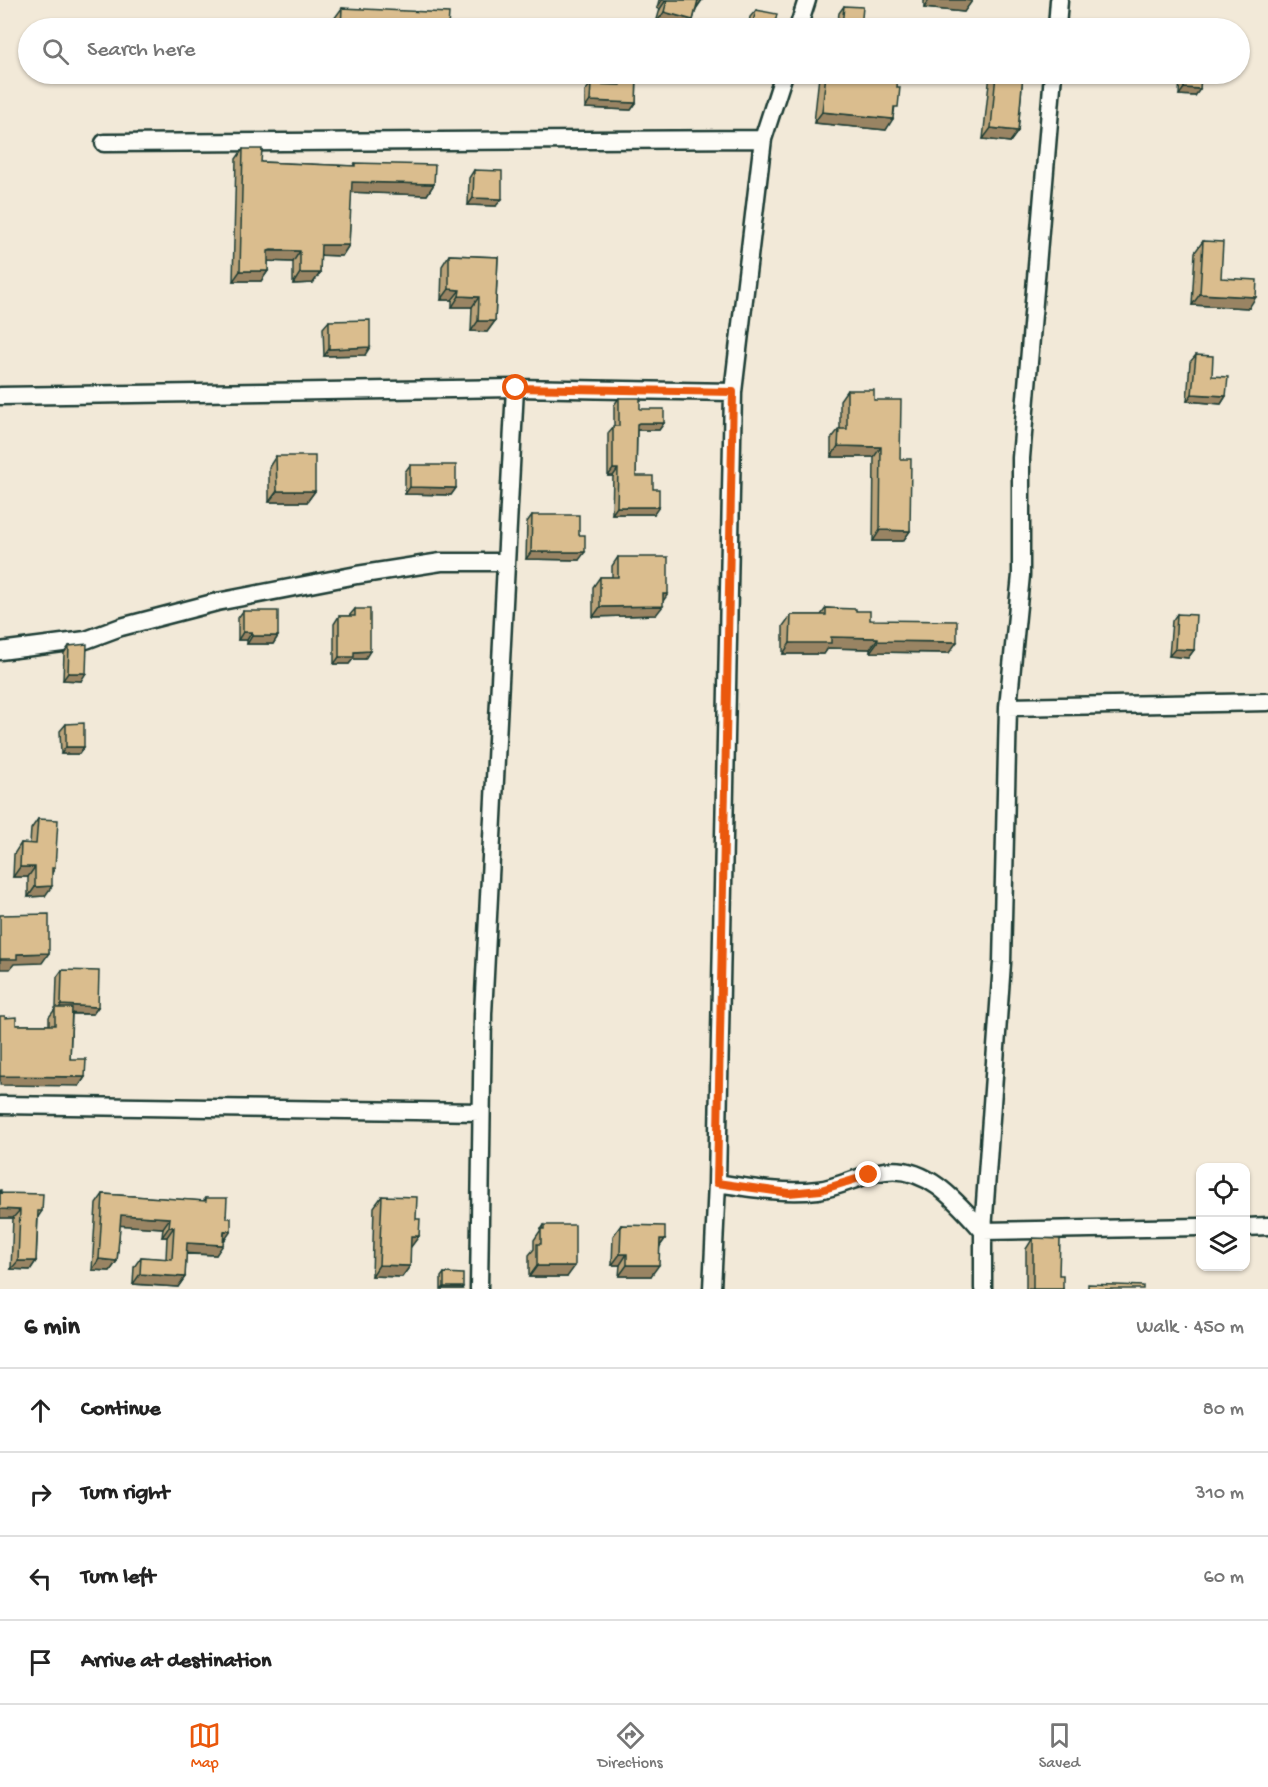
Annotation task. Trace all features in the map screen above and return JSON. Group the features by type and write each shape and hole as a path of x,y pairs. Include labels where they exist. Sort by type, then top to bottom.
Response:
{"street":[{"path":"801,18 807,0"},
{"path":"1058,18 1059,0"},
{"path":"712,1289 717,1183 733,392 763,139 780,84"},
{"path":"983,1289 983,1231 1002,963 1008,707 1021,575 1021,458 1052,84"},
{"path":"104,143 763,139"},
{"path":"0,396 516,388 733,392"},
{"path":"479,1289 483,1014 516,388"},
{"path":"0,651 86,640 121,627 217,602 357,574 441,562 506,562"},
{"path":"1008,707 1268,702"},
{"path":"0,1105 481,1112"},
{"path":"717,1183 789,1193 821,1190 886,1171 907,1172 923,1177 944,1191 983,1231 1196,1227"},
{"path":"1250,1227 1268,1226"}],"building":[{"path":"667,0 698,0 694,18 664,12"},
{"path":"844,6 863,7 862,18 843,18"},
{"path":"342,8 449,13 449,18 342,18"},
{"path":"756,10 777,14 776,18 754,18"},
{"path":"591,84 637,84 636,103 590,101"},
{"path":"825,84 897,84 897,87 900,87 898,107 894,107 893,119 822,112"},
{"path":"995,84 1022,84 1018,131 991,128"},
{"path":"1184,84 1200,84 1200,89 1184,88"},
{"path":"243,149 262,149 261,162 355,166 355,163 435,165 434,184 352,182 349,245 321,245 320,273 300,273 300,251 271,250 268,251 268,271 240,271"},
{"path":"474,170 502,171 502,199 473,198"},
{"path":"1203,241 1223,242 1221,278 1257,280 1256,297 1200,294"},
{"path":"449,255 498,257 495,321 478,321 479,297 459,296 460,290 449,289"},
{"path":"370,320 370,347 329,349 329,321"},
{"path":"1196,355 1213,356 1212,376 1228,377 1226,396 1192,394"},
{"path":"847,390 874,390 874,400 901,400 900,459 911,459 910,531 880,530 881,447 838,446 839,429 847,429"},
{"path":"619,398 640,398 640,409 664,409 664,423 637,424 636,476 653,476 653,489 659,489 659,507 617,507 618,469 613,469 613,426 619,426"},
{"path":"276,456 315,456 315,491 277,491"},
{"path":"410,465 456,465 456,488 410,487"},
{"path":"532,515 579,515 579,535 585,535 585,552 531,552"},
{"path":"618,557 668,557 668,594 663,594 663,606 600,607 600,577 618,577"},
{"path":"826,608 870,611 870,620 957,621 957,642 878,641 878,638 831,637 831,643 790,643 791,615 826,615"},
{"path":"355,609 370,609 370,651 354,652 354,657 339,657 339,616 355,616"},
{"path":"243,611 278,611 278,636 252,636 252,632 243,632"},
{"path":"1177,614 1196,615 1194,650 1175,649"},
{"path":"87,644 86,673 68,673 69,646"},
{"path":"84,723 84,747 66,747 66,724"},
{"path":"38,819 58,820 52,886 35,887 35,867 20,867 21,843 36,844"},
{"path":"49,914 49,953 17,954 17,959 0,959 0,915"},
{"path":"62,970 99,971 98,1007 61,1005"},
{"path":"55,1008 72,1008 70,1059 86,1059 85,1077 0,1076 0,1016 16,1017 16,1025 55,1025"},
{"path":"0,1190 1,1193 43,1194 42,1211 38,1211 36,1261 18,1261 20,1210 0,1209"},
{"path":"103,1194 206,1201 206,1198 227,1198 226,1218 231,1218 231,1231 224,1231 223,1245 187,1243 185,1277 140,1274 141,1257 172,1259 174,1227 169,1227 170,1218 121,1215 117,1261 99,1259"},
{"path":"382,1196 417,1197 416,1219 420,1219 419,1236 411,1236 410,1266 379,1265"},
{"path":"544,1225 575,1225 575,1266 537,1266 537,1244 541,1244 541,1229 544,1229"},
{"path":"621,1225 665,1226 665,1239 660,1239 659,1265 627,1265 627,1254 620,1254"},
{"path":"1033,1238 1060,1239 1059,1275 1063,1275 1063,1289 1033,1289"},
{"path":"444,1273 463,1274 463,1287 444,1287"},
{"path":"1088,1284 1143,1286 1143,1289 1088,1289"}],"route":[{"path":"516,388 733,392 717,1183 789,1193 821,1190 869,1175"}]}
